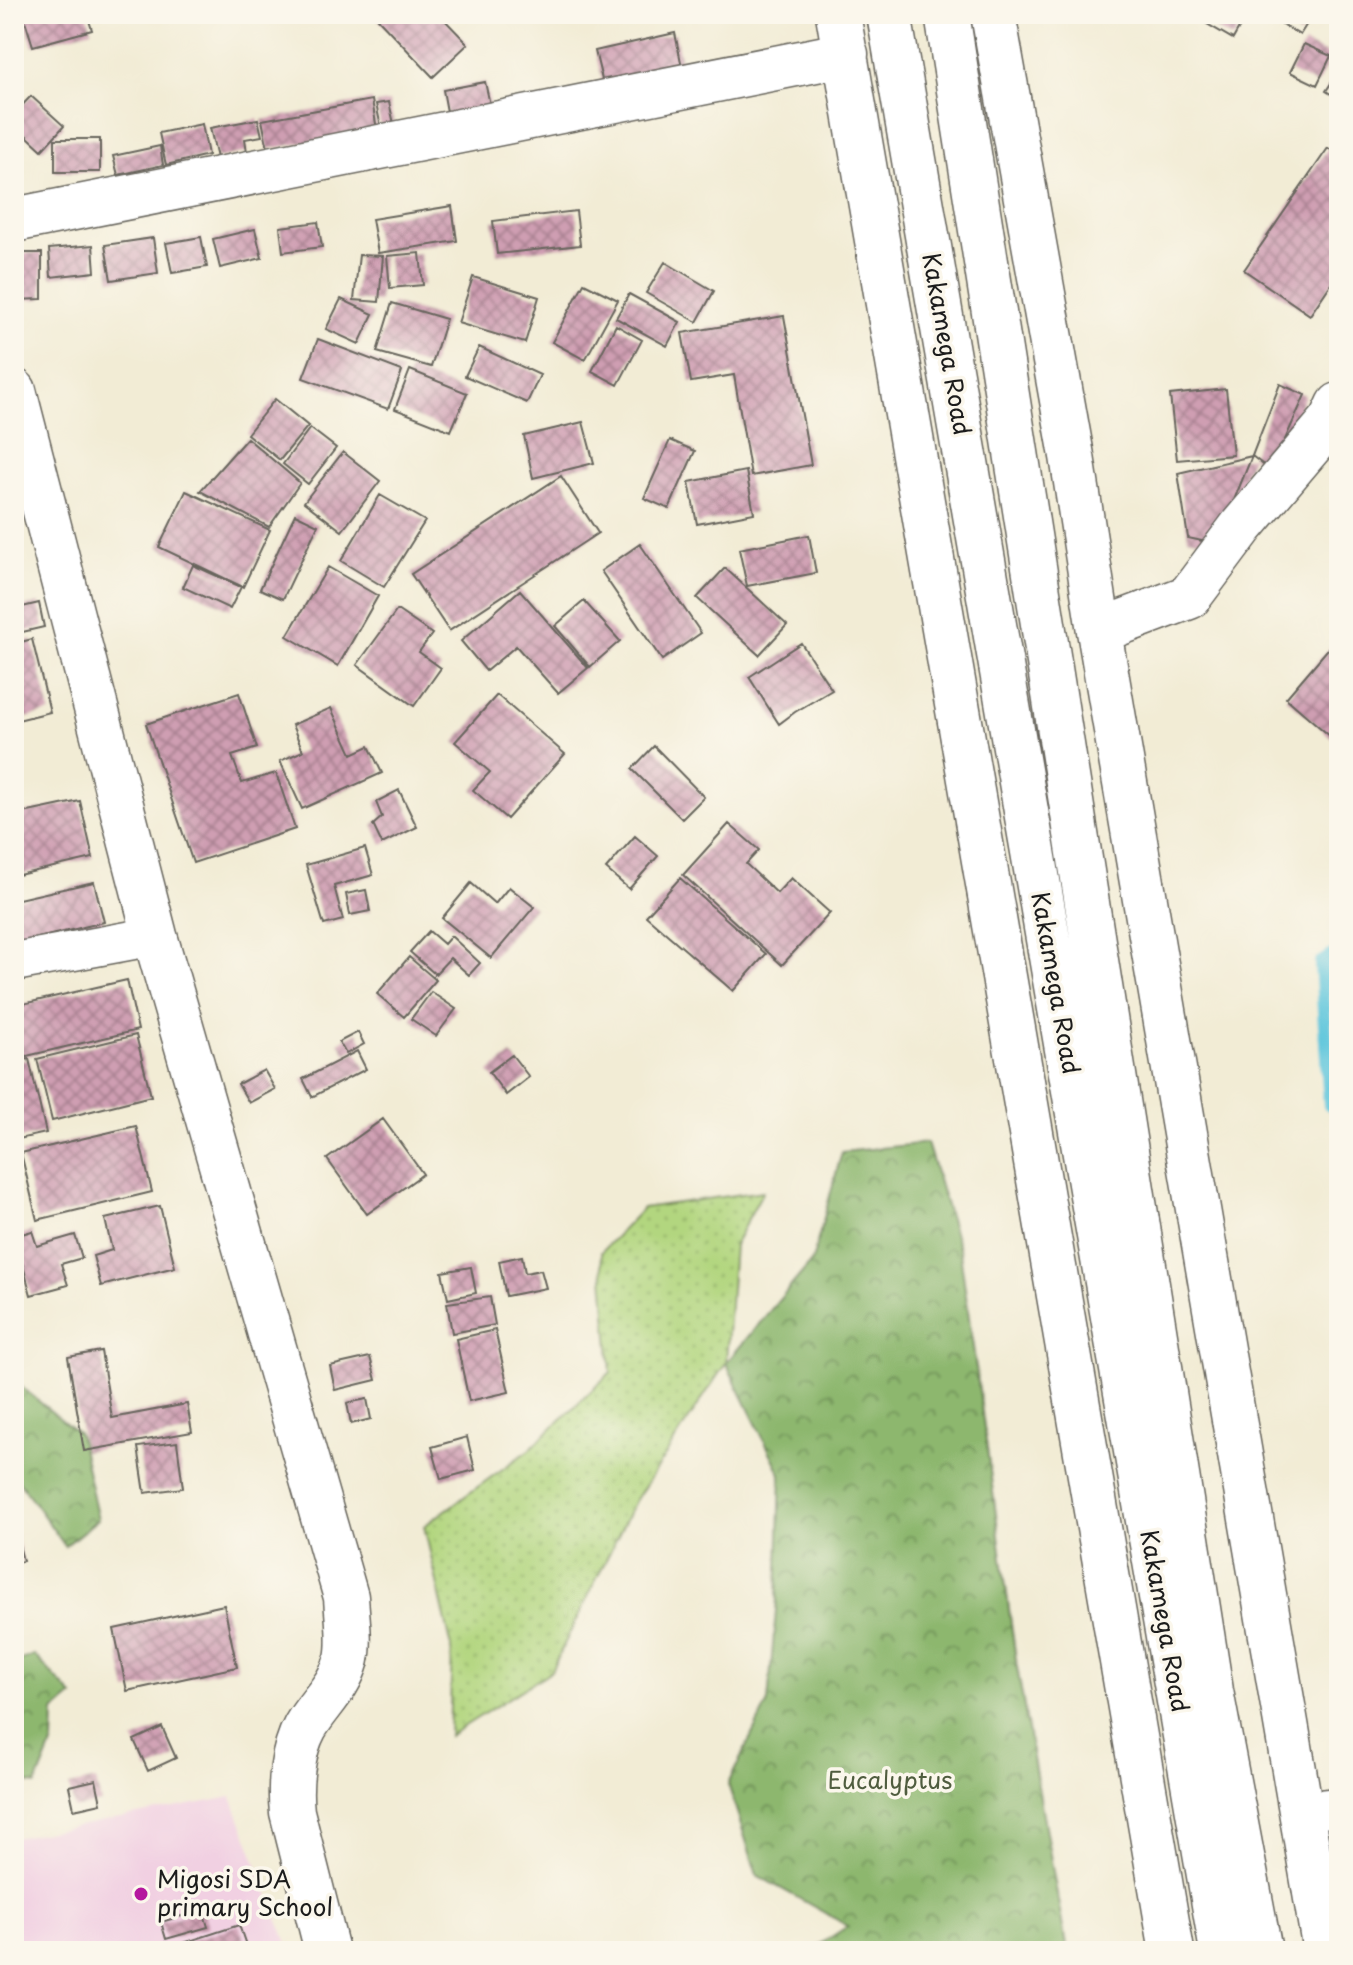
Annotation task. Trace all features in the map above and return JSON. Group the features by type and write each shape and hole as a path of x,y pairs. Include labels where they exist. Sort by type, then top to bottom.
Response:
{"main road":[{"name":"Kakamega Road","path":"889,14 1222,1951"},
{"name":"Kakamega Road","path":"947,14 1211,1691 1260,1951"},
{"path":"993,14 1072,456 1099,631 1320,1809 1325,1951"},
{"path":"14,220 842,34 1172,1951"},
{"path":"14,391 155,936 346,1597 347,1657 333,1692 305,1728 297,1750 290,1792 292,1812 327,1951"},
{"path":"1099,631 1189,597 1242,526 1332,420 1339,405"}],"street":[{"path":"14,962 155,936"}],"shaded area":[{"name":"Migosi SDA primary School","path":"232,1797 290,1951 14,1951 14,1838"}],"green space":[{"name":"Eucalyptus","path":"927,1143 960,1252 1017,1667 1067,1951 810,1951 848,1926 757,1875 728,1784 768,1702 777,1599 781,1474 726,1363 812,1261 842,1152"},
{"path":"763,1191 734,1245 726,1363 635,1501 551,1671 449,1736 452,1648 424,1526 530,1449 611,1372 601,1252 643,1208"},
{"path":"14,1385 20,1386 79,1434 98,1519 65,1546 14,1474"},
{"path":"34,1655 73,1696 54,1712 53,1743 36,1785 14,1779 14,1663"}],"building":[{"path":"23,14 87,14 92,30 33,46"},
{"path":"384,14 439,14 468,44 433,77 378,19"},
{"path":"1190,14 1247,14 1233,39"},
{"path":"1264,14 1313,14 1300,35"},
{"path":"675,33 682,67 603,84 595,51"},
{"path":"1304,44 1331,56 1317,85 1290,72"},
{"path":"1339,71 1339,99 1326,91"},
{"path":"485,82 491,109 448,117 443,90"},
{"path":"31,96 64,126 42,150 14,124 14,114"},
{"path":"372,100 377,130 268,149 262,120"},
{"path":"389,102 394,124 381,127 376,104"},
{"path":"258,119 262,136 245,139 247,152 217,158 210,128"},
{"path":"202,124 208,155 166,165 159,133"},
{"path":"55,139 100,139 100,172 55,172"},
{"path":"160,146 163,165 118,175 113,156"},
{"path":"1328,148 1339,155 1339,272 1310,315 1244,270"},
{"path":"452,206 457,241 378,253 372,219"},
{"path":"576,211 580,245 497,254 493,221"},
{"path":"318,222 322,247 283,252 280,227"},
{"path":"255,229 262,258 220,268 213,239"},
{"path":"201,237 207,267 172,273 166,243"},
{"path":"153,238 158,273 111,280 105,245"},
{"path":"93,245 95,272 51,277 49,249"},
{"path":"14,253 42,253 42,299 14,300"},
{"path":"420,253 423,285 390,288 387,256"},
{"path":"359,255 383,256 379,302 354,300"},
{"path":"665,262 714,291 697,322 646,293"},
{"path":"473,277 539,297 525,343 458,323"},
{"path":"584,283 618,300 585,360 552,342"},
{"path":"629,294 680,322 667,346 616,318"},
{"path":"341,299 373,314 359,344 326,329"},
{"path":"392,303 446,319 431,367 377,352"},
{"path":"784,316 811,465 751,476 734,375 691,382 682,333"},
{"path":"616,325 642,340 618,385 592,371"},
{"path":"318,339 402,371 388,409 303,378"},
{"path":"479,347 540,375 527,403 465,376"},
{"path":"410,370 467,393 451,431 395,409"},
{"path":"1280,384 1305,395 1271,471 1252,456"},
{"path":"1226,389 1233,455 1177,460 1170,395"},
{"path":"275,399 308,426 280,460 247,434"},
{"path":"583,422 594,463 533,478 524,436"},
{"path":"310,428 336,448 308,484 283,464"},
{"path":"247,438 300,483 269,527 200,491"},
{"path":"670,440 695,451 669,509 644,498"},
{"path":"343,452 380,481 342,531 304,502"},
{"path":"1252,456 1216,544 1188,538 1178,473"},
{"path":"746,471 754,513 697,524 689,482"},
{"path":"561,476 598,533 449,631 411,574"},
{"path":"186,491 270,530 243,587 159,547"},
{"path":"380,495 425,521 384,587 341,561"},
{"path":"295,514 318,525 283,599 260,589"},
{"path":"809,535 816,573 747,586 739,549"},
{"path":"640,544 701,633 662,660 601,571"},
{"path":"193,565 241,587 230,609 183,587"},
{"path":"328,567 378,596 338,666 287,636"},
{"path":"725,568 787,625 759,655 697,598"},
{"path":"520,590 588,668 558,693 516,646 486,671 461,641"},
{"path":"584,601 620,641 590,667 555,626"},
{"path":"39,603 44,627 14,634 14,609"},
{"path":"397,610 432,634 419,652 441,668 414,706 357,665"},
{"path":"32,639 50,712 14,721 14,644"},
{"path":"801,643 832,690 779,724 749,677"},
{"path":"1333,643 1339,648 1339,744 1286,698"},
{"path":"239,693 257,748 232,756 242,783 276,773 295,829 193,863 146,724"},
{"path":"497,695 565,754 507,819 473,790 490,772 455,742"},
{"path":"331,708 352,754 369,746 382,773 302,809 280,761 303,751 292,725"},
{"path":"654,746 704,797 682,819 632,769"},
{"path":"399,790 417,827 382,844 373,825 382,817 376,802"},
{"path":"80,801 93,858 14,876 14,815"},
{"path":"729,824 759,850 746,864 777,893 791,878 830,913 782,965 683,875"},
{"path":"635,836 658,856 629,889 606,869"},
{"path":"365,848 373,875 334,886 343,920 324,925 306,865"},
{"path":"680,878 766,954 733,991 646,916"},
{"path":"94,882 104,922 14,944 14,900"},
{"path":"471,883 495,904 509,887 534,907 491,958 442,918"},
{"path":"366,890 370,911 350,915 346,894"},
{"path":"429,931 444,944 451,936 480,963 469,975 450,958 435,974 410,952"},
{"path":"409,957 436,980 404,1017 377,994"},
{"path":"127,980 138,1030 14,1059 14,1006"},
{"path":"431,992 456,1009 436,1036 411,1019"},
{"path":"358,1032 364,1044 346,1054 339,1042"},
{"path":"136,1035 151,1096 52,1121 37,1059"},
{"path":"357,1051 366,1069 312,1097 303,1079"},
{"path":"512,1055 529,1077 506,1095 489,1072"},
{"path":"29,1059 46,1133 14,1140 14,1062"},
{"path":"264,1070 275,1089 249,1103 238,1084"},
{"path":"383,1119 423,1174 367,1214 327,1159"},
{"path":"136,1126 152,1192 37,1220 21,1153"},
{"path":"160,1206 175,1267 101,1286 93,1256 112,1250 105,1219"},
{"path":"32,1231 37,1246 75,1235 82,1258 61,1264 68,1285 31,1295 15,1236"},
{"path":"522,1256 525,1273 541,1270 546,1288 506,1296 499,1261"},
{"path":"471,1267 476,1293 448,1299 442,1272"},
{"path":"490,1297 495,1325 452,1333 447,1303"},
{"path":"495,1330 509,1392 469,1401 456,1339"},
{"path":"101,1351 112,1418 187,1404 192,1432 84,1451 68,1357"},
{"path":"370,1357 376,1380 335,1390 330,1366"},
{"path":"367,1399 371,1419 351,1424 347,1403"},
{"path":"467,1437 475,1470 441,1479 432,1447"},
{"path":"177,1442 183,1488 145,1493 138,1447"},
{"path":"14,1530 23,1561 14,1563"},
{"path":"224,1605 237,1667 127,1691 114,1629"},
{"path":"162,1727 176,1758 148,1771 134,1740"},
{"path":"96,1780 101,1803 74,1809 69,1786"},
{"path":"203,1910 208,1927 166,1939 161,1922"},
{"path":"239,1925 248,1951 162,1951 162,1950"}],"waterway":[{"path":"1330,1105 1321,963 1339,952"}],"place":[{"name":"Migosi SDA primary School","path":"141,1894"}]}
